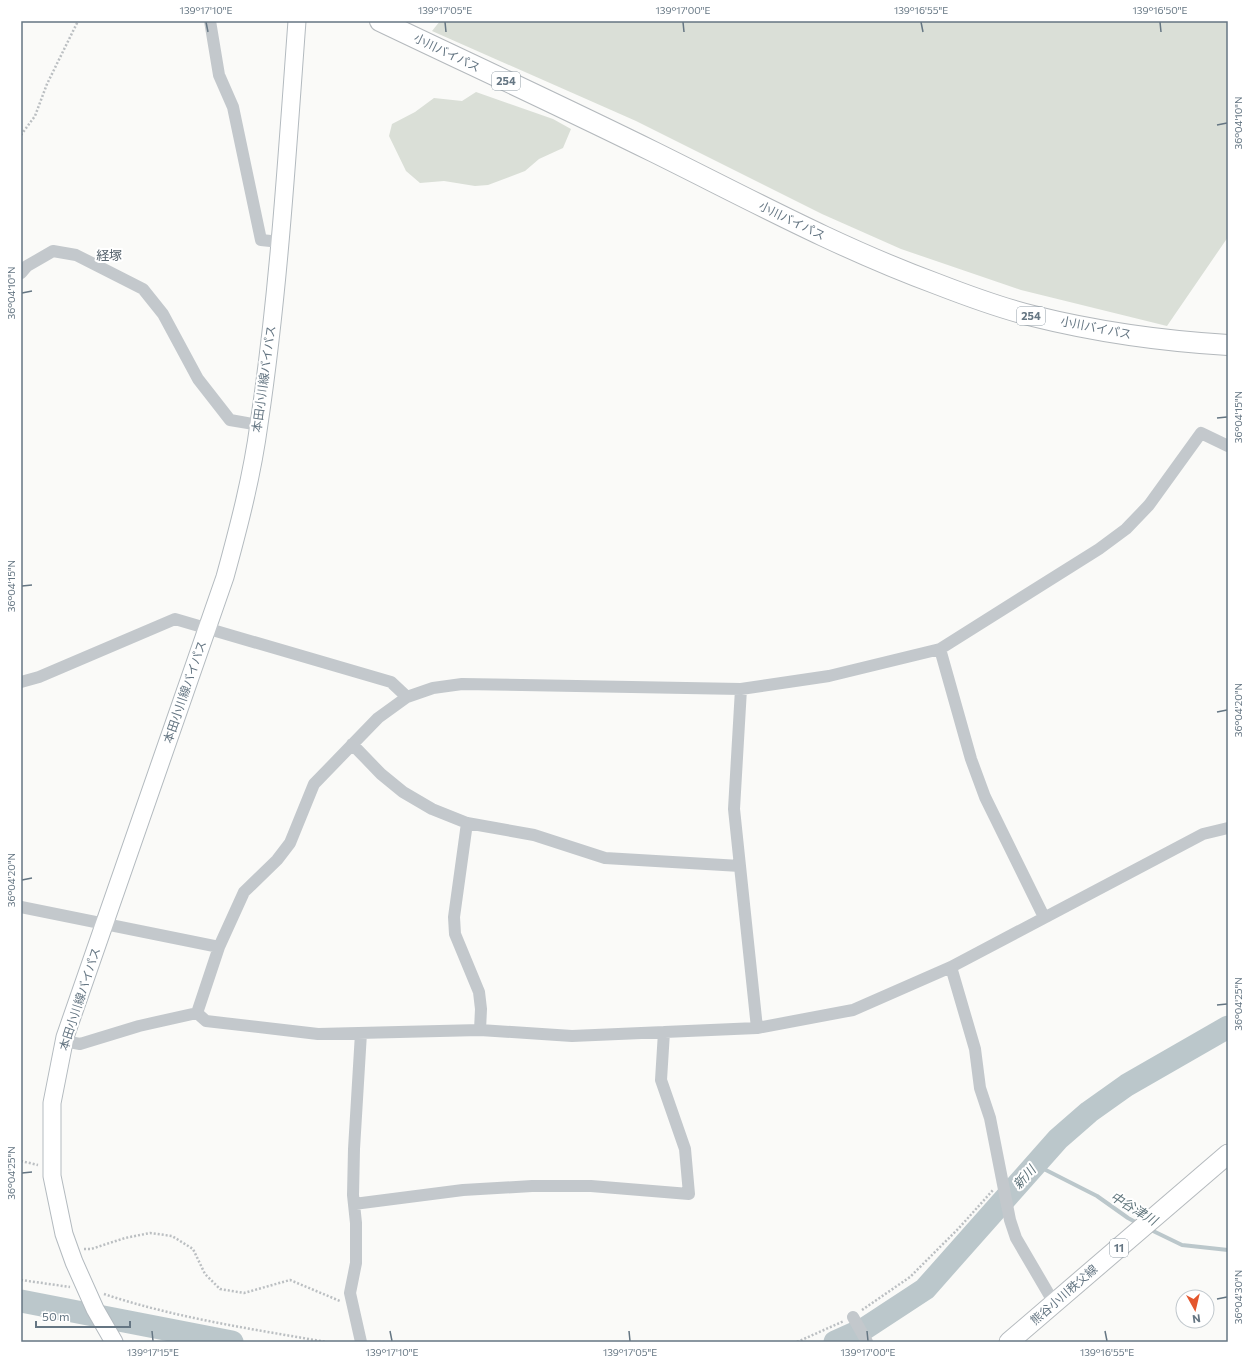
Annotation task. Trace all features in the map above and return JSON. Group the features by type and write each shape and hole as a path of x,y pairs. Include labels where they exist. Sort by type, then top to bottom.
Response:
{"highway":[{"name":"小川バイパス","path":"380,21 631,140 845,247 908,274 978,300 1032,316 1101,330 1169,341 1228,345"}],"main road":[{"name":"本田小川線バイパス","path":"112,1338 86,1291 64,1234 52,1176 52,1103 64,1041 225,577 243,508 259,425 280,242 297,21"},
{"name":"熊谷小川秩父線","path":"1017,1339 1054,1303 1228,1154"}],"street":[{"path":"210,21 219,75 233,107 261,240 280,242"},
{"path":"21,273 27,266 53,251 76,255 143,289 163,314 198,379 230,420 259,425"},
{"path":"197,1013 219,947 244,892 277,860 290,843 314,784 378,718 408,697 433,688 462,684 741,689 829,676 940,649 1099,549 1126,529 1150,505 1201,433 1228,446"},
{"path":"21,682 39,677 175,619 391,682 408,697"},
{"path":"940,649 975,772 1007,843 1044,917"},
{"path":"741,689 734,808 757,1028"},
{"path":"352,744 381,774 404,792 432,809 467,823 534,835 605,858 740,866"},
{"path":"467,823 454,917 455,934 479,992 481,1009 480,1030"},
{"path":"197,1013 206,1021 318,1034 480,1030 572,1036 757,1028 853,1010 951,966 1203,834 1228,828"},
{"path":"21,907 219,947"},
{"path":"951,966 975,1049 980,1088 990,1118 1004,1178 1010,1220 1016,1238 1054,1303"},
{"path":"64,1041 80,1044 139,1026 197,1013"},
{"path":"354,1204 463,1190 532,1186 591,1186 689,1194 685,1149 661,1080 664,1032"},
{"path":"361,1034 354,1149 356,1263 350,1293 361,1342"},
{"path":"853,1317 867,1342"}],"path":[{"path":"21,135 34,116 47,84 78,21"},
{"path":"797,1342 853,1317 910,1277 959,1228 1004,1178"},
{"path":"69,1249 91,1249 125,1238 150,1233 172,1236 193,1249 206,1274 220,1289 244,1293 290,1280 353,1307"},
{"path":"21,1280 86,1291 223,1324 326,1342"}],"shaded area":[{"path":"440,21 1228,21 1228,237 1167,326 1021,290 901,249 822,214 636,121 432,31"},
{"path":"476,92 553,119 571,129 563,148 539,159 525,171 488,185 475,186 444,181 420,183 406,171 389,136 392,124 415,112 434,98 462,101"}],"waterway":[{"name":"新川","path":"835,1342 864,1329 925,1289 1058,1139 1089,1112 1127,1085 1228,1027"},
{"name":"中谷津川","path":"1036,1165 1097,1196 1139,1224"},
{"name":"中谷津川","path":"1149,1229 1182,1245 1228,1250"},
{"name":"新川","path":"21,1301 232,1342"}],"district":[{"name":"経塚","path":"109,255"}]}
